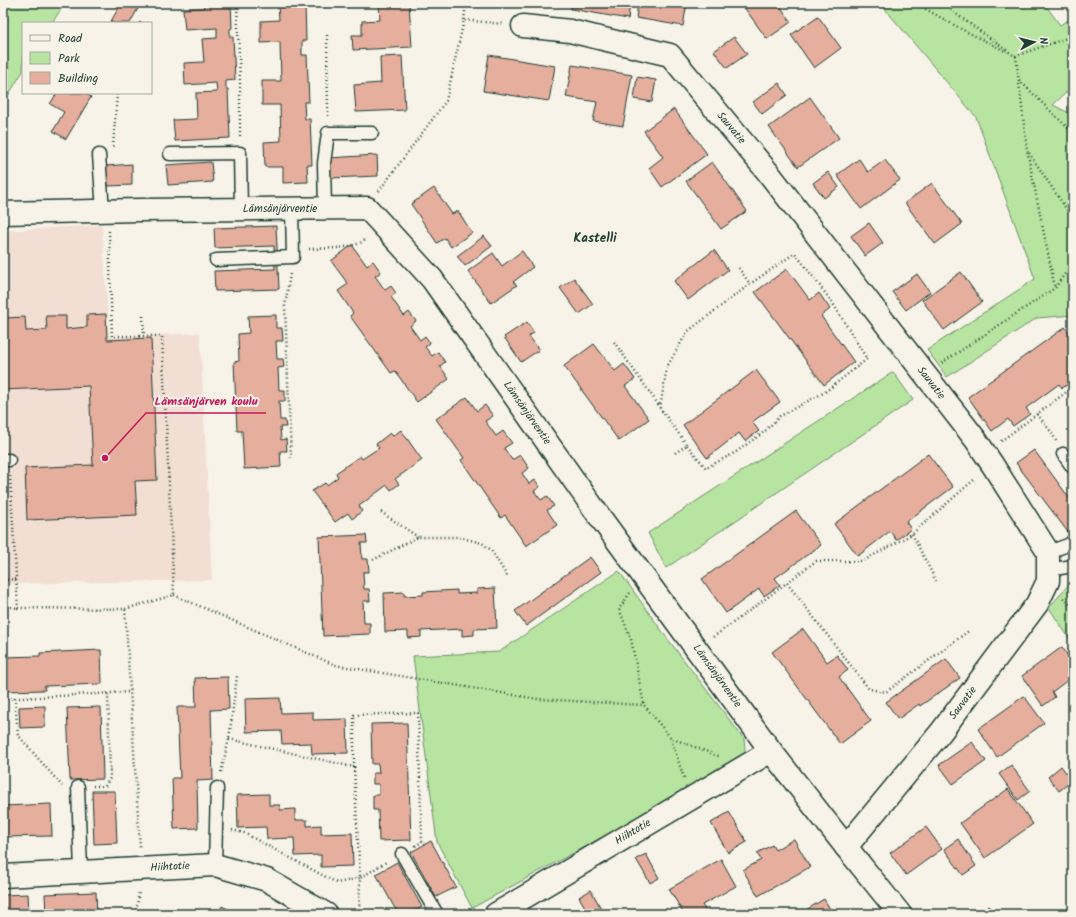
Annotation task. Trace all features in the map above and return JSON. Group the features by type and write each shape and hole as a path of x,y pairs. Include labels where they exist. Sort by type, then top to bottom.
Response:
{"street":[{"name":"Sauvatie","path":"523,26 570,31 670,55 767,170 989,458 1048,561 1048,581 1037,604 941,732 846,847"},
{"name":"Lämsänjärventie","path":"3,213 367,208 432,279 597,513 771,751 900,914"},
{"name":"Hiihtotie","path":"496,914 771,751"},
{"name":"Hiihtotie","path":"3,876 214,865 267,880 326,914"}],"lane":[{"path":"325,208 324,163 328,133 372,133"},
{"path":"170,154 240,153 241,209"},
{"path":"99,155 106,211"},
{"path":"216,260 293,254 292,208"},
{"path":"1063,454 1073,468"},
{"path":"1048,561 1073,541"},
{"path":"1048,561 1073,566"},
{"path":"78,788 81,872"},
{"path":"214,865 218,788"},
{"path":"402,854 437,914"}],"path":[{"path":"237,3 240,82 240,153"},
{"path":"367,208 446,101 464,20 466,3"},
{"path":"915,3 1016,57 1073,36"},
{"path":"946,3 952,11 1016,57 1027,150 1055,288"},
{"path":"464,20 523,26"},
{"path":"327,35 328,133"},
{"path":"1018,80 1073,133"},
{"path":"113,148 117,94"},
{"path":"1027,150 1073,219"},
{"path":"106,211 112,336 162,336 174,595"},
{"path":"292,458 285,306 293,254 361,243 384,227"},
{"path":"614,342 660,408 687,445 706,468 736,452 758,436 780,416 825,392 867,359 832,302 795,253 750,284 687,332 667,367 660,408"},
{"path":"925,375 1055,288 1073,262"},
{"path":"738,267 750,284"},
{"path":"143,316 144,336"},
{"path":"696,648 737,620 816,561 863,561 912,534 989,458 1037,414 1073,387"},
{"path":"1037,414 1052,433 1063,454"},
{"path":"675,453 687,445"},
{"path":"6,460 18,608"},
{"path":"381,512 418,537"},
{"path":"912,534 936,581"},
{"path":"373,560 418,537 458,538 482,543 492,550 507,576"},
{"path":"642,574 619,609 630,639 644,705 671,738 690,798"},
{"path":"3,580 16,579"},
{"path":"787,583 869,688 886,692 970,630"},
{"path":"3,606 18,608 125,609 174,595 335,665 538,699 644,705"},
{"path":"125,609 141,869 136,914"},
{"path":"218,788 229,739 237,676"},
{"path":"3,699 130,692"},
{"path":"78,788 105,786 110,778 108,694"},
{"path":"15,698 18,735 78,805"},
{"path":"216,827 244,833 338,883 360,878 422,842 418,713 354,715 354,767 360,878 359,914"},
{"path":"671,738 746,766"},
{"path":"229,739 354,767"}],"shaded area":[{"path":"102,225 109,337 200,333 212,580 3,584 3,231"}],"green space":[{"path":"3,3 65,3 53,22 22,22 22,73 3,104"},
{"path":"880,3 1044,3 1060,25 1073,17 1073,86 1053,105 1073,115 1073,315 1037,318 947,377 927,350 1035,279 976,117"},
{"path":"893,372 913,400 666,568 648,533"},
{"path":"619,571 667,638 744,739 746,759 472,908 437,842 413,656 499,652"},
{"path":"1073,579 1073,644 1049,608"}],"building":[{"path":"108,3 141,3 131,22 111,22 118,9"},
{"path":"203,3 231,3 232,28 230,29 230,37 233,37 235,80 226,81 226,89 228,89 230,138 175,141 173,120 197,119 196,93 217,92 216,83 185,85 184,63 204,62 202,39 217,38 217,28 185,30 183,9 204,8"},
{"path":"278,3 305,3 306,41 302,41 302,55 307,55 309,102 304,102 305,119 310,119 312,165 307,165 308,182 283,183 283,167 265,167 264,142 281,141 280,105 262,105 262,81 281,81 280,42 261,43 261,21 279,20"},
{"path":"409,3 412,47 353,50 352,35 362,35 362,21 380,20 379,4"},
{"path":"572,3 630,3 628,19 571,9"},
{"path":"638,3 687,3 683,26 636,18"},
{"path":"741,3 778,3 791,22 767,39"},
{"path":"818,16 841,48 814,68 791,35"},
{"path":"734,37 747,54 727,68 714,51"},
{"path":"489,55 555,66 549,101 483,91"},
{"path":"402,56 405,110 356,112 354,85 381,83 380,57"},
{"path":"572,65 632,75 623,126 593,121 597,102 566,97"},
{"path":"637,77 656,80 652,102 634,99"},
{"path":"779,83 787,95 762,114 753,102"},
{"path":"56,94 86,94 91,97 66,139 53,131 64,112 50,104"},
{"path":"810,97 839,138 798,167 769,127"},
{"path":"674,109 707,154 662,187 649,168 663,157 644,131"},
{"path":"377,155 378,176 330,178 329,158"},
{"path":"859,159 868,172 885,160 900,180 861,209 837,175"},
{"path":"211,162 213,182 168,185 166,165"},
{"path":"712,162 747,211 721,229 686,181"},
{"path":"132,164 132,185 108,186 106,166"},
{"path":"828,172 839,187 824,198 813,183"},
{"path":"932,183 962,224 935,244 905,203"},
{"path":"434,188 452,214 458,211 472,233 451,247 445,238 437,243 411,204"},
{"path":"869,223 883,243 865,256 851,236"},
{"path":"276,226 279,289 215,291 214,271 275,269 274,246 215,248 214,228"},
{"path":"484,236 492,246 465,266 457,256"},
{"path":"352,245 367,266 373,261 381,272 375,276 385,290 391,286 396,293 391,297 404,316 409,312 416,321 410,326 420,340 425,336 430,343 425,347 432,356 438,352 445,362 440,366 449,379 417,402 395,371 391,373 350,316 353,313 338,291 348,284 331,261"},
{"path":"714,250 728,270 688,300 674,281"},
{"path":"522,251 533,267 513,282 517,285 491,303 468,271 493,253 502,266"},
{"path":"787,269 810,300 819,293 830,309 821,316 854,362 824,385 755,292"},
{"path":"961,272 982,302 944,330 922,300"},
{"path":"917,274 930,292 906,310 892,292"},
{"path":"574,278 593,304 579,314 560,288"},
{"path":"106,314 107,340 151,338 157,480 135,481 137,515 27,520 25,468 93,465 89,386 3,390 3,332 6,331 5,318 25,317 26,331 47,330 46,316 66,316 66,329 87,327 87,315"},
{"path":"276,315 276,328 282,328 283,341 276,341 277,359 283,359 284,367 278,368 279,390 285,390 285,401 279,401 280,420 285,420 286,427 280,427 281,440 286,439 287,451 280,451 281,467 244,469 242,431 237,431 234,362 239,361 238,334 249,333 248,316"},
{"path":"527,322 534,333 529,336 539,350 521,362 504,337"},
{"path":"1065,327 1073,338 1073,381 1062,388 1059,384 1026,408 1030,414 1013,426 1008,419 992,431 968,397"},
{"path":"594,344 615,371 624,364 635,379 625,386 649,419 619,441 564,366"},
{"path":"756,370 780,402 752,422 759,431 745,441 739,433 707,458 683,425"},
{"path":"467,397 477,411 485,405 493,416 485,421 496,436 503,431 512,443 504,448 512,460 520,455 529,468 522,473 529,484 535,480 540,487 534,491 541,500 547,496 554,506 547,510 557,525 526,546 505,515 501,518 461,460 464,458 436,419"},
{"path":"401,430 422,460 395,479 399,484 391,490 387,485 359,506 362,511 352,519 348,513 335,522 312,491 325,483 327,485 338,477 336,473 360,456 362,459 379,448 376,444 390,433 393,436"},
{"path":"1034,450 1073,503 1073,533 1070,535 1016,463"},
{"path":"928,454 953,487 906,522 911,529 896,540 890,531 858,556 834,524"},
{"path":"796,511 821,545 775,578 780,585 764,596 759,589 726,613 702,579"},
{"path":"366,535 367,543 361,543 362,559 368,559 369,572 363,572 364,589 369,589 370,601 363,601 364,623 370,623 370,634 323,636 319,537"},
{"path":"590,557 601,572 526,626 515,611"},
{"path":"495,588 497,628 474,629 474,635 462,636 462,629 421,631 421,637 408,638 408,631 385,632 384,593 404,592 404,596 423,595 423,592 457,590 457,594 477,593 477,589"},
{"path":"803,629 827,662 837,655 848,670 839,677 871,721 840,744 772,652"},
{"path":"1062,647 1073,663 1073,676 1052,692 1055,697 1043,706 1022,676"},
{"path":"101,650 102,684 44,686 45,690 3,691 3,657 40,656 40,653"},
{"path":"946,659 960,678 920,706 919,704 898,719 886,702"},
{"path":"228,677 229,709 211,710 213,780 197,781 198,828 174,829 172,778 180,778 177,707 196,707 195,678"},
{"path":"1024,696 1044,723 997,757 978,729"},
{"path":"280,698 281,713 313,712 313,720 347,719 348,753 312,754 311,743 282,744 281,731 246,732 245,699"},
{"path":"45,706 45,727 20,728 19,707"},
{"path":"101,707 103,779 70,780 67,708"},
{"path":"407,723 411,840 379,841 378,810 373,810 373,795 379,795 379,784 373,784 373,773 379,773 378,764 372,764 371,724"},
{"path":"972,742 986,761 953,784 939,765"},
{"path":"1011,765 1030,791 1018,800 999,774"},
{"path":"1061,766 1072,781 1059,791 1048,777"},
{"path":"1008,789 1033,824 985,858 960,823"},
{"path":"92,791 115,791 117,843 94,844"},
{"path":"269,794 269,805 280,805 280,810 295,809 295,820 307,820 307,826 321,825 321,834 352,833 353,866 321,867 321,855 295,856 294,838 267,839 266,827 238,828 237,795"},
{"path":"51,804 52,836 3,837 3,806"},
{"path":"729,812 747,842 728,853 711,823"},
{"path":"926,827 942,849 906,875 890,853"},
{"path":"794,839 810,867 758,896 743,870 761,860 757,853 772,845 775,850"},
{"path":"958,839 976,866 963,875 944,849"},
{"path":"431,841 456,887 436,897 411,852"},
{"path":"646,854 659,878 650,883 636,859"},
{"path":"721,859 736,886 702,905 708,914 684,914 669,889"},
{"path":"397,862 422,907 409,914 398,914 376,874"},
{"path":"591,890 604,914 589,914 579,897"},
{"path":"96,892 97,914 46,914 45,894"},
{"path":"28,894 29,914 3,914 3,895"},
{"path":"824,899 833,914 801,914 801,913"},
{"path":"222,906 237,914 218,914"},
{"path":"989,906 997,914 981,914"},
{"path":"267,909 277,914 264,914"}],"place":[{"name":"Lämsänjärven koulu","path":"105,458"}],"district":[{"name":"Kastelli","path":"595,238"}]}
